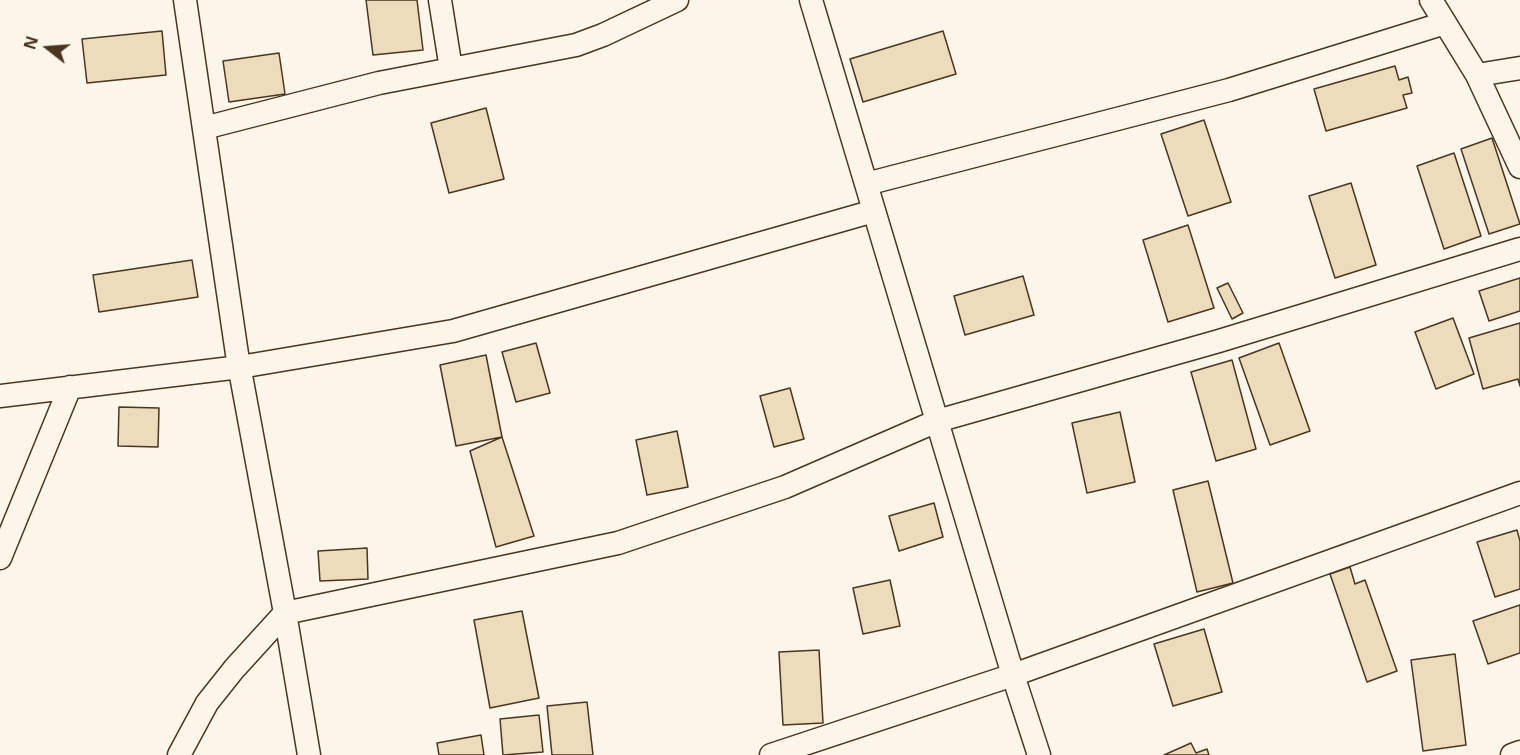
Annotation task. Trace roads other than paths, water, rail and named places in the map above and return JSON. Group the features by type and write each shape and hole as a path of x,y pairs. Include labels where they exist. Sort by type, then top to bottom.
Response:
{"street":[{"path":"185,0 240,367 309,755"},
{"path":"440,0 451,69"},
{"path":"204,128 379,82 576,45 603,35 676,0"},
{"path":"811,0 1039,755"},
{"path":"1431,0 1477,75 1520,166"},
{"path":"866,184 1229,90 1445,23"},
{"path":"1477,75 1520,68"},
{"path":"0,396 240,367 453,331 874,210"},
{"path":"179,755 207,703 234,669 285,613 618,543 785,487 937,421 1219,341 1520,249"},
{"path":"0,558 70,387"},
{"path":"771,755 1013,675 1520,493"},
{"path":"1512,755 1520,752"}]}
